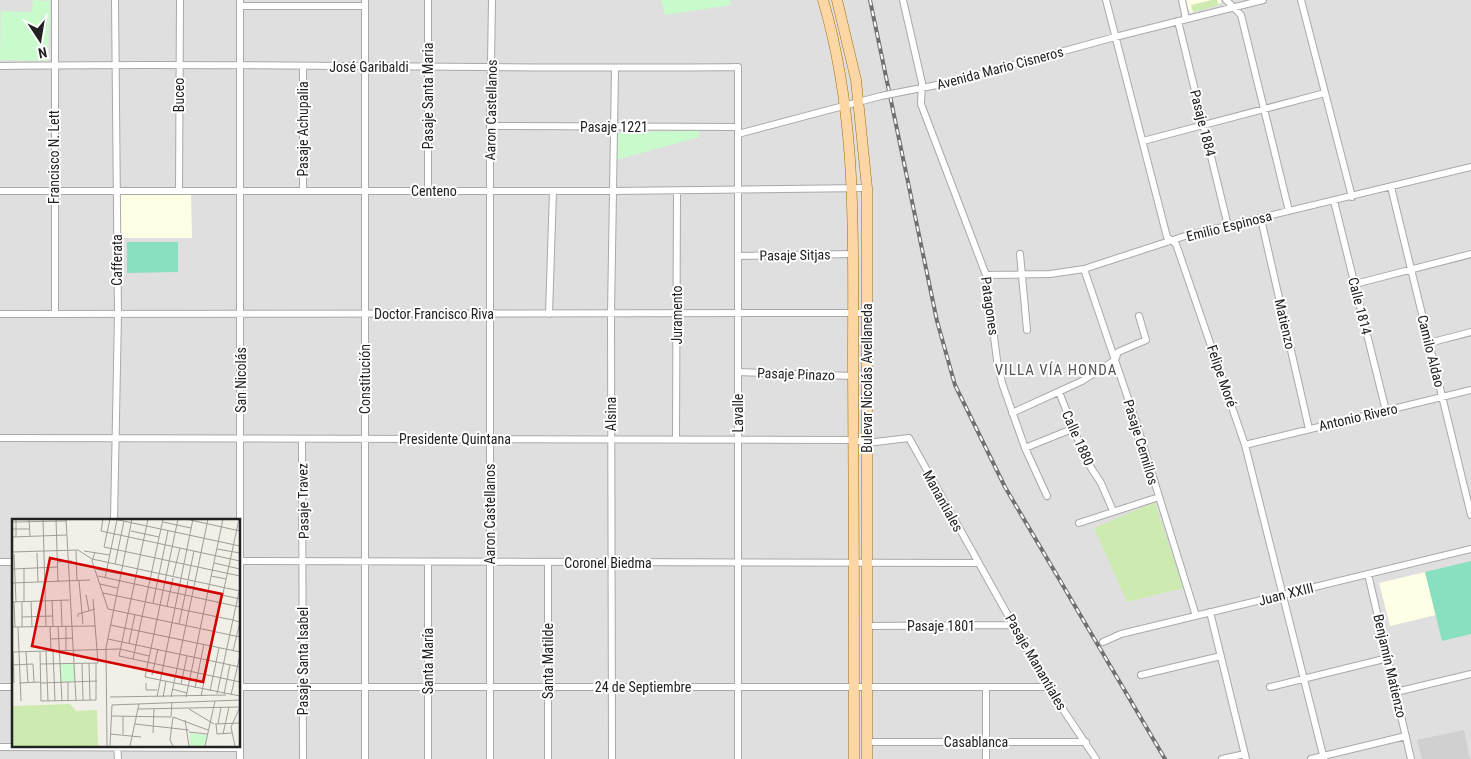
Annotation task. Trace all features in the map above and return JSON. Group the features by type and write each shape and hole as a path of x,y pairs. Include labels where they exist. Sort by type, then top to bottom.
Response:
{"main road":[{"name":"Bulevar Nicolás Avellaneda","path":"823,0 834,39 846,106 853,188 854,759"},
{"name":"Bulevar Nicolás Avellaneda","path":"837,0 849,44 860,102 867,188 867,759"}],"street":[{"name":"Francisco N. Lett","path":"55,0 54,191 56,314"},
{"name":"Cafferata","path":"114,519 118,314 115,0"},
{"name":"Buceo","path":"179,191 180,0"},
{"name":"Pasaje Santa Maria","path":"428,0 428,192"},
{"name":"Aaron Castellanos","path":"490,759 490,126 492,0"},
{"name":"Patagones","path":"903,0 922,88 920,95 921,104 986,275 997,360 1012,413 1047,496"},
{"name":"Felipe Moré","path":"1106,0 1167,238 1173,240 1246,445 1323,758"},
{"path":"1182,0 1186,19"},
{"path":"1226,0 1241,15 1289,211"},
{"name":"Avenida Mario Cisneros","path":"738,130 922,88 1263,0"},
{"path":"1301,0 1352,196"},
{"path":"240,3 365,3"},
{"name":"San Nicolás","path":"240,3 240,759"},
{"name":"Constitución","path":"365,3 365,759"},
{"name":"Pasaje 1884","path":"1178,21 1228,226"},
{"name":"José Garibaldi","path":"0,66 492,66 616,69 738,67"},
{"name":"Pasaje Achupalia","path":"303,66 303,191"},
{"name":"Lavalle","path":"738,67 738,759"},
{"name":"Alsina","path":"612,759 611,314 613,128 616,69"},
{"path":"1143,141 1325,93"},
{"name":"Pasaje 1221","path":"490,126 738,130"},
{"name":"Emilio Espinosa","path":"986,275 1050,274 1084,269 1173,240 1471,167"},
{"name":"Camilo Aldao","path":"1391,187 1471,515"},
{"name":"Centeno","path":"0,191 613,192 867,188"},
{"path":"549,314 553,191"},
{"name":"Juramento","path":"676,191 676,439"},
{"name":"Calle 1814","path":"1334,201 1386,411"},
{"name":"Matienzo","path":"1261,219 1310,429"},
{"name":"Pasaje Sitjas","path":"738,256 853,254"},
{"path":"1020,254 1020,273 1027,330"},
{"path":"1355,284 1471,254"},
{"name":"Pasaje Cemillos","path":"1084,269 1115,360 1196,616"},
{"name":"Doctor Francisco Riva","path":"0,314 867,313"},
{"path":"1012,413 1082,381 1115,360 1118,352 1146,340 1139,316"},
{"path":"1429,343 1471,332"},
{"name":"Pasaje Pinazo","path":"738,372 853,376"},
{"name":"Antonio Rivero","path":"1246,445 1471,390"},
{"name":"Calle 1880","path":"1059,392 1072,429 1086,460 1101,483 1113,510"},
{"path":"1026,448 1072,429"},
{"name":"Presidente Quintana","path":"0,438 854,440 867,443 909,438"},
{"name":"Manantiales","path":"909,438 977,563"},
{"name":"Pasaje Travez","path":"302,439 304,562"},
{"path":"1079,523 1113,510 1158,497"},
{"name":"Juan XXIII","path":"1103,642 1120,634 1471,549"},
{"name":"Coronel Biedma","path":"240,561 364,563 977,563"},
{"name":"Pasaje Santa Isabel","path":"303,759 304,562"},
{"name":"Santa María","path":"428,563 428,759"},
{"name":"Santa Matilde","path":"548,563 548,759"},
{"name":"Pasaje Manantiales","path":"977,563 1015,625 1048,687 1096,759"},
{"name":"Benjamín Matienzo","path":"1368,574 1411,759"},
{"path":"1210,612 1245,756 1222,759"},
{"name":"Pasaje 1801","path":"867,626 1015,625"},
{"path":"1141,675 1221,656"},
{"path":"1270,687 1388,658"},
{"path":"1396,692 1471,674"},
{"path":"986,686 986,759"},
{"name":"24 de Septiembre","path":"240,687 1048,687"},
{"path":"1311,759 1323,758 1406,736"},
{"name":"Casablanca","path":"867,742 1086,742"},
{"path":"117,746 118,759"},
{"path":"0,747 240,748"}],"shaded area":[{"path":"0,0 1471,0 1471,759 0,759"},
{"path":"1185,0 1221,0 1221,3 1190,13"},
{"path":"120,195 191,195 192,238 120,238"},
{"path":"1425,572 1436,615 1390,626 1379,583"},
{"path":"1464,730 1470,759 1422,759 1417,740"}],"green space":[{"path":"33,0 50,1 48,61 0,60 1,11 32,12"},
{"path":"661,0 730,0 731,5 665,15"},
{"path":"1217,0 1219,5 1193,12 1191,5"},
{"path":"699,131 699,137 616,160 616,136 620,132"},
{"path":"127,242 178,242 178,272 127,273"},
{"path":"1155,502 1183,588 1127,602 1094,528"},
{"path":"1471,561 1471,634 1442,641 1425,572"}],"railway":[{"path":"870,0 937,321 955,385 1005,487 1165,759"}],"district":[{"name":"VILLA VÍA HONDA","path":"1056,370"}]}
